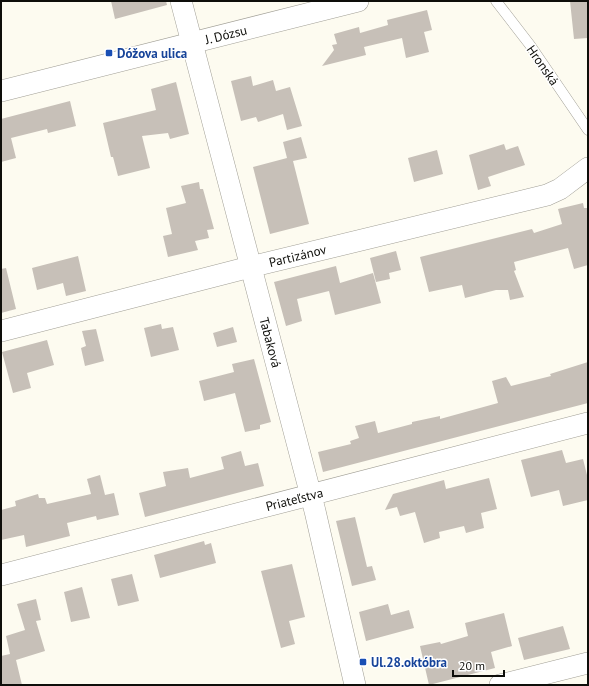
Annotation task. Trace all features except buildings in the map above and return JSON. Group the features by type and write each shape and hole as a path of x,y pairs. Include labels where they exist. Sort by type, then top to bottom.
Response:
{"street":[{"name":"Tabaková","path":"181,1 310,494 355,685"},
{"name":"J. Dózsu","path":"1,91 358,1"},
{"name":"Partizánov","path":"1,331 250,267 547,195 560,189 588,168"},
{"name":"Priateľstva","path":"1,575 588,423"},
{"path":"500,685 588,662"}],"lane":[{"name":"Hronská","path":"496,1 534,51 588,130"}],"place":[{"name":"Dóžova ulica","path":"109,53"},
{"name":"Ul.28.októbra","path":"363,662"}]}
